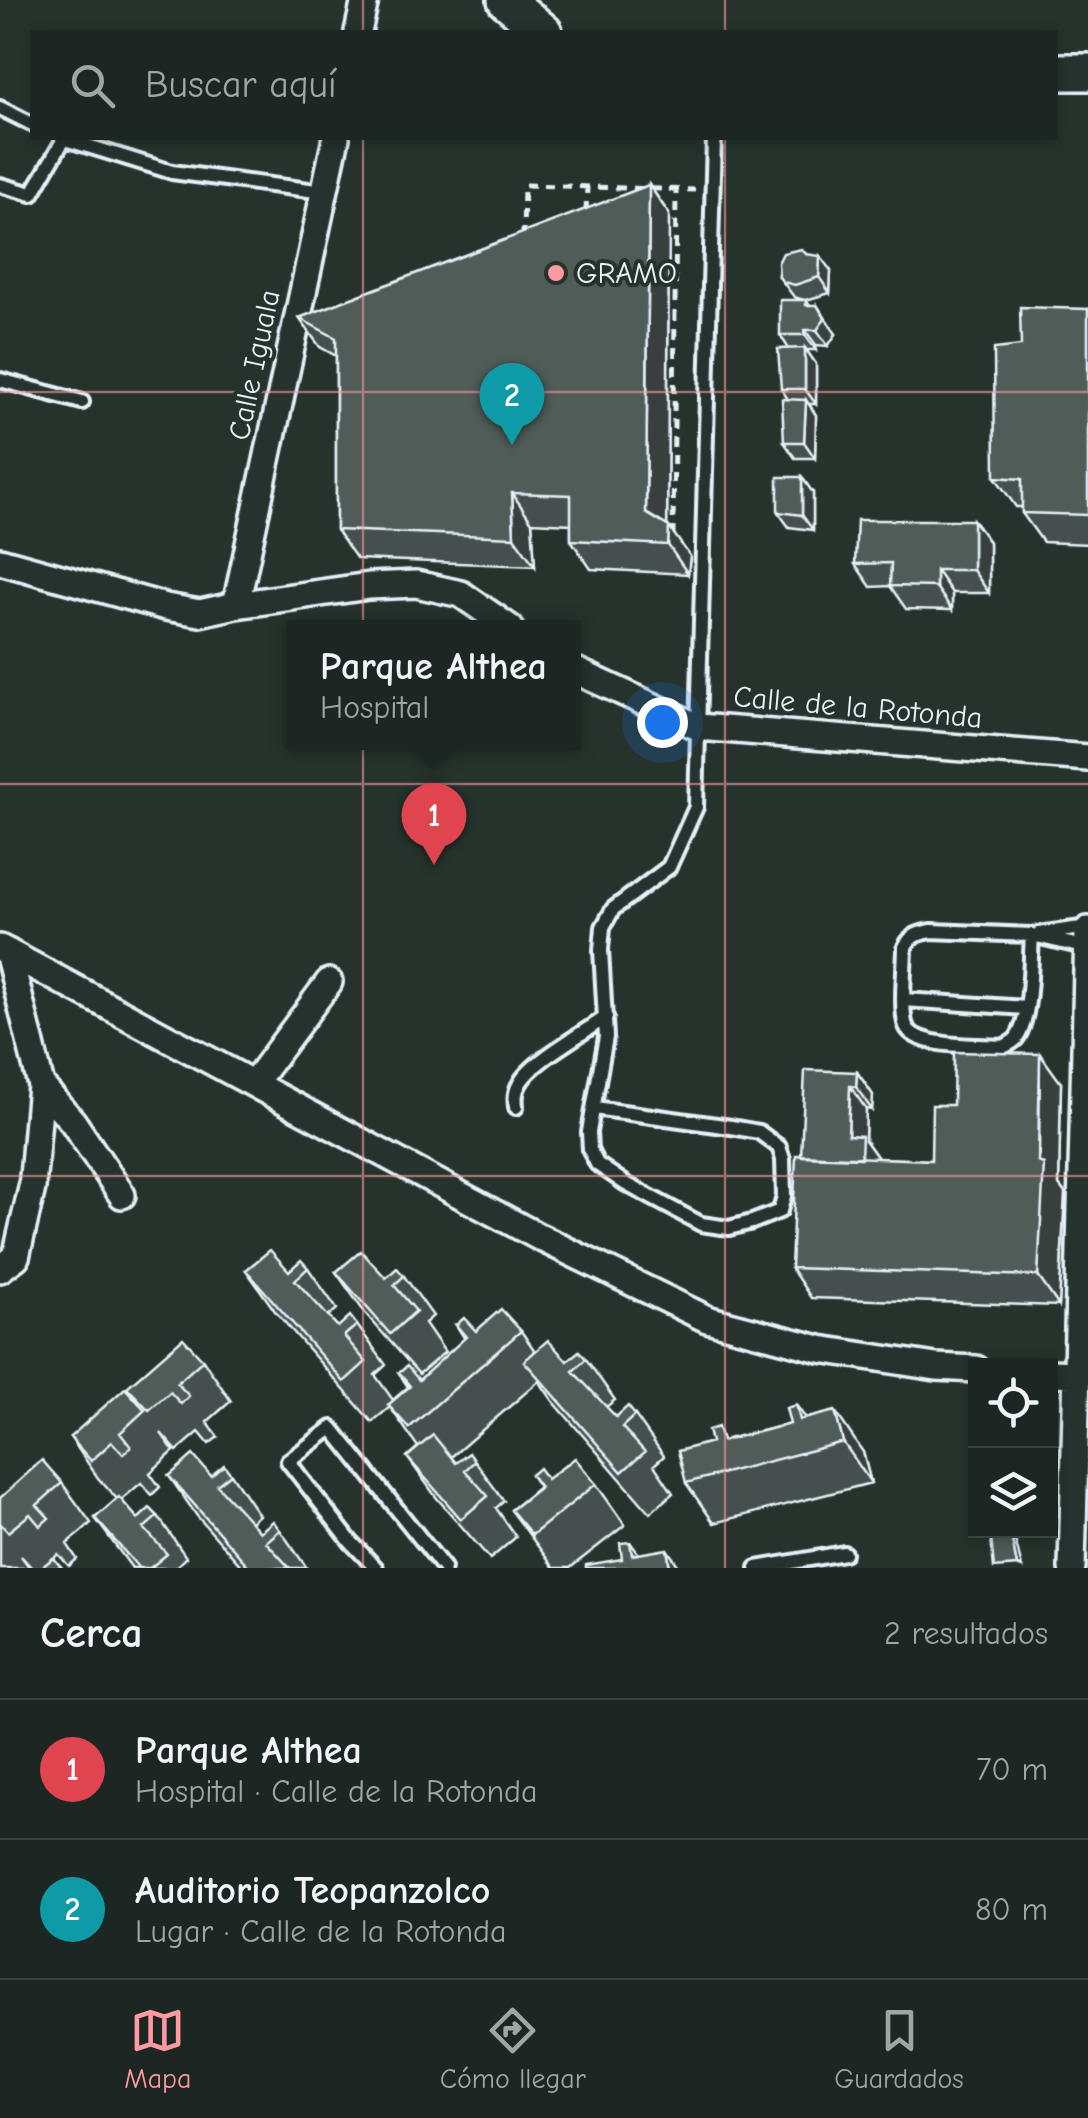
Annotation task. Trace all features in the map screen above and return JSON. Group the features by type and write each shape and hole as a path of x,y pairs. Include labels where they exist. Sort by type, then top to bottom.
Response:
{"street":[{"path":"358,30 365,0"},
{"path":"506,0 542,30"},
{"path":"1058,72 1088,72"},
{"name":"Calle Iguala","path":"236,605 336,140"},
{"path":"0,562 200,613 369,586 416,584 460,594 498,620"},
{"name":"Calle de la Rotonda","path":"581,673 698,726 1088,758"},
{"path":"1072,1568 1083,1373 1088,929"},
{"path":"4,950 539,1238 706,1319 820,1349 968,1369"},
{"path":"0,1269 16,1257 32,1188 41,1084 4,950"},
{"path":"254,1083 329,982"},
{"path":"41,1084 73,1122 122,1195"},
{"path":"1058,1372 1083,1373"}],"lane":[{"path":"0,108 30,123"},
{"path":"0,185 32,194 62,140"},
{"path":"69,140 172,172 324,192"},
{"path":"594,1108 759,1132 779,1147 784,1159 780,1210 729,1228 701,1224 597,1164 590,1150 589,1132 606,1036 603,928 613,909 669,867 696,807 714,140"},
{"path":"0,380 82,402"},
{"path":"1032,935 1026,1008 1015,1042 1003,1046 926,1042 911,1034 904,1022 905,947 918,933 1032,935 1088,929"},
{"path":"1032,935 1088,948"},
{"path":"904,1000 1026,1008"},
{"path":"516,1107 520,1081 533,1067 606,1018"},
{"path":"376,1568 288,1461 332,1428 444,1568"},
{"path":"757,1568 844,1553"}],"path":[{"path":"523,245 524,185 712,191"},
{"path":"586,187 586,224"},
{"path":"630,188 630,199"},
{"path":"673,542 676,190"},
{"path":"586,208 601,209"}],"building":[{"path":"649,185 646,513 669,527 668,545 571,540 571,495 512,493 514,537 336,530 336,338 299,318"},
{"path":"802,249 806,254 820,256 819,277 795,285 783,282 778,263 783,253"},
{"path":"780,300 806,300 806,305 817,305 825,319 817,330 805,330 805,335 780,335"},
{"path":"1020,307 1088,309 1088,515 1022,513 1022,479 995,477 994,349 1021,346"},
{"path":"805,348 805,389 781,389 778,349"},
{"path":"782,399 806,400 804,442 784,442"},
{"path":"778,477 802,477 802,515 778,512"},
{"path":"857,520 973,520 973,570 936,570 936,587 890,586 891,563 855,564"},
{"path":"954,1052 1040,1054 1038,1162 1044,1164 1038,1276 791,1268 796,1155 931,1160 932,1105 953,1105"},
{"path":"805,1070 857,1072 856,1087 850,1086 848,1135 862,1136 861,1158 801,1156"},
{"path":"270,1250 289,1271 301,1260 308,1268 295,1280 338,1327 350,1316 357,1325 344,1336 366,1362 344,1382 246,1270"},
{"path":"361,1251 386,1278 397,1268 404,1276 394,1285 416,1311 390,1334 336,1272"},
{"path":"501,1309 521,1331 409,1428 388,1405 410,1386 399,1373 407,1366 419,1380 466,1337 456,1325 464,1318 476,1331"},
{"path":"183,1338 203,1360 177,1383 189,1396 181,1404 170,1392 149,1410 127,1387"},
{"path":"548,1340 567,1361 579,1351 586,1359 573,1371 616,1417 628,1406 635,1415 622,1427 645,1452 622,1472 524,1361"},
{"path":"125,1388 145,1410 120,1433 131,1447 123,1454 112,1442 91,1461 70,1437"},
{"path":"796,1405 800,1420 835,1411 843,1442 686,1483 678,1451 711,1442 708,1430 718,1427 722,1441 790,1424 786,1408"},
{"path":"433,1435 456,1463 469,1453 475,1461 465,1470 488,1496 461,1519 407,1457"},
{"path":"193,1455 211,1476 224,1465 231,1474 217,1485 260,1532 273,1521 280,1530 266,1542 288,1568 250,1568 169,1476"},
{"path":"575,1458 596,1484 532,1535 511,1510 540,1487 531,1475 539,1468 547,1479"},
{"path":"42,1460 62,1483 37,1505 49,1518 40,1526 30,1514 8,1532 0,1523 0,1498"},
{"path":"119,1497 138,1519 150,1508 158,1516 144,1528 167,1554 150,1568 139,1568 95,1518"},
{"path":"1012,1538 1017,1566 994,1568 991,1539"},
{"path":"630,1542 632,1555 667,1549 670,1568 586,1568 622,1559 620,1543"},
{"path":"53,1558 62,1568 41,1568"}],"place":[{"name":"GRAMO","path":"556,273"},
{"name":"Auditorio Teopanzolco","path":"512,445"},
{"name":"Parque Althea","path":"434,865"}]}
